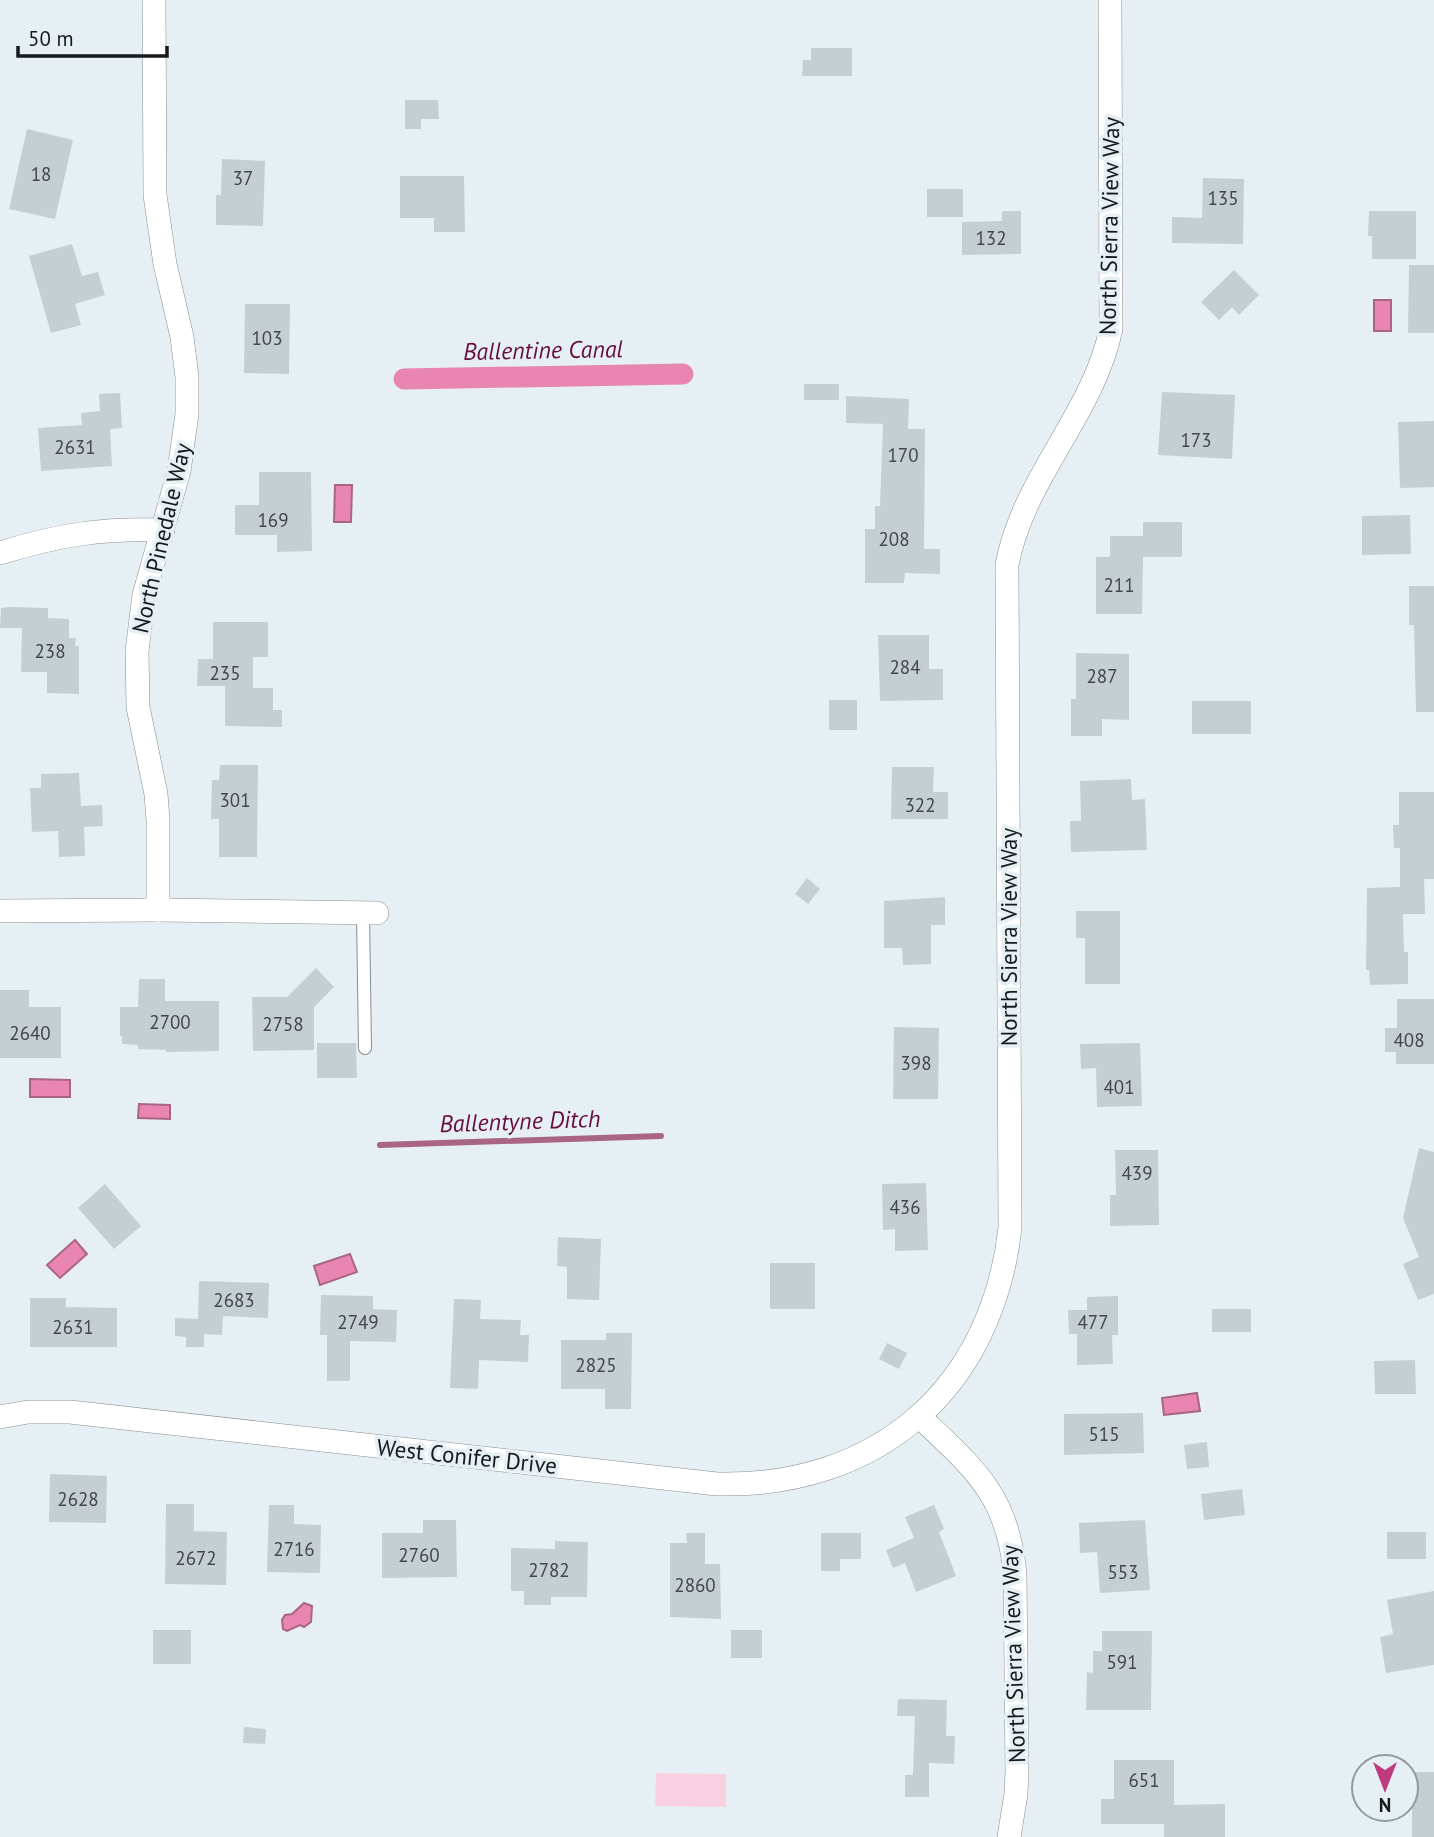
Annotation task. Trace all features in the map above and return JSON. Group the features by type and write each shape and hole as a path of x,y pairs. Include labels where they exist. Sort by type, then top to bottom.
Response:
{"street":[{"name":"North Pinedale Way","path":"154,0 155,195 165,264 183,337 187,377 183,449 145,595 137,651 138,707 156,794 158,910"},
{"name":"North Sierra View Way","path":"1009,1837 1017,1771 1016,1574 1013,1551 1008,1528 988,1487 974,1469 919,1416 951,1382 978,1342 997,1298 1007,1252 1010,1214 1007,565 1019,520 1099,373 1111,328 1110,0"},
{"path":"0,553 37,541 93,531 163,530"},
{"path":"0,911 370,913"},
{"name":"West Conifer Drive","path":"0,1417 28,1412 70,1412 741,1485 788,1480 834,1467 877,1447 919,1416"}],"lane":[{"path":"365,1048 370,913"}],"shaded area":[{"path":"1374,300 1391,300 1391,331 1374,331"},
{"path":"335,485 352,485 351,522 334,522"},
{"path":"30,1079 70,1080 70,1097 30,1097"},
{"path":"139,1104 170,1105 170,1119 138,1118"},
{"path":"75,1240 87,1254 60,1278 47,1265"},
{"path":"350,1254 357,1272 320,1285 314,1266"},
{"path":"1197,1393 1200,1411 1164,1415 1162,1398"},
{"path":"304,1603 312,1606 311,1622 304,1627 300,1625 287,1631 283,1629 282,1620 285,1615 292,1614"},
{"path":"656,1773 726,1774 726,1807 655,1806"}],"building":[{"path":"811,48 852,48 852,76 802,76 803,60 811,60"},
{"path":"405,100 438,100 439,119 421,119 421,129 405,129"},
{"path":"27,129 73,140 55,219 9,209"},
{"path":"222,159 265,161 263,226 216,225 216,195 221,195"},
{"path":"400,176 464,176 465,232 434,232 434,218 400,218"},
{"path":"1203,178 1244,179 1243,244 1172,243 1172,217 1202,218"},
{"path":"927,189 963,189 963,217 927,217"},
{"path":"1002,211 1021,211 1021,254 962,255 962,222 1002,221"},
{"path":"1369,211 1416,211 1416,259 1372,259 1372,236 1368,236"},
{"path":"72,244 82,276 98,272 105,295 75,304 81,325 51,333 29,256"},
{"path":"1409,265 1434,265 1434,333 1408,333"},
{"path":"1234,270 1259,295 1239,315 1232,307 1219,320 1201,302"},
{"path":"245,304 290,304 289,374 244,373"},
{"path":"804,384 839,384 839,400 804,400"},
{"path":"1162,392 1235,395 1232,459 1158,455"},
{"path":"120,393 122,428 110,429 112,466 41,471 38,428 82,425 81,413 100,411 99,394"},
{"path":"846,396 909,399 908,429 925,429 924,549 940,549 940,574 905,573 904,583 865,583 865,529 875,529 875,506 880,506 883,424 846,423"},
{"path":"1434,421 1434,487 1400,488 1398,422"},
{"path":"259,472 311,472 312,551 277,552 277,535 235,535 235,505 259,505"},
{"path":"1410,515 1411,554 1362,555 1362,516"},
{"path":"1143,522 1182,522 1182,557 1143,557 1142,614 1096,614 1096,557 1110,557 1110,536 1143,536"},
{"path":"1409,586 1434,586 1434,712 1416,712 1414,625 1409,625"},
{"path":"1,608 48,608 48,618 69,619 69,638 76,638 75,646 79,646 79,694 47,693 47,672 21,672 22,628 0,628"},
{"path":"213,622 268,622 268,657 253,657 253,688 273,688 273,710 282,710 282,727 225,726 225,686 197,686 198,659 213,659"},
{"path":"878,635 929,635 929,669 943,669 943,700 880,701"},
{"path":"1076,653 1129,654 1129,720 1102,719 1102,736 1071,736 1071,699 1076,699"},
{"path":"829,700 857,700 857,730 829,730"},
{"path":"1192,701 1251,701 1251,734 1192,734"},
{"path":"220,765 258,765 257,857 219,857 219,819 211,819 212,780 219,780"},
{"path":"892,767 934,767 933,792 948,792 948,819 891,819"},
{"path":"79,773 81,806 102,805 103,826 84,827 85,856 59,857 58,831 32,832 30,788 41,788 41,774"},
{"path":"1131,779 1132,800 1145,799 1147,850 1071,852 1070,821 1081,821 1080,781"},
{"path":"1399,792 1434,792 1434,879 1424,879 1425,914 1403,914 1404,952 1408,952 1408,984 1370,985 1369,970 1366,970 1367,888 1400,887 1400,848 1394,848 1393,825 1399,825"},
{"path":"807,878 820,889 808,904 795,894"},
{"path":"945,897 945,925 931,925 931,964 903,965 902,948 884,948 884,901"},
{"path":"1076,911 1120,911 1120,984 1085,984 1085,938 1076,938"},
{"path":"316,968 334,987 314,1007 314,1050 253,1051 252,997 287,997"},
{"path":"139,979 165,979 165,1001 219,1001 219,1051 166,1052 122,1044 120,1007 138,1007"},
{"path":"0,990 29,990 29,1007 61,1007 61,1058 0,1058"},
{"path":"1397,999 1434,999 1434,1064 1396,1064 1396,1052 1385,1052 1385,1028 1397,1028"},
{"path":"894,1027 939,1028 938,1099 893,1099"},
{"path":"317,1043 356,1043 357,1078 317,1078"},
{"path":"1140,1043 1142,1106 1097,1107 1096,1068 1081,1069 1080,1044"},
{"path":"1419,1148 1434,1152 1434,1294 1418,1300 1403,1264 1419,1257 1403,1218"},
{"path":"1115,1150 1158,1150 1159,1225 1110,1226 1110,1195 1116,1195"},
{"path":"926,1183 928,1250 895,1251 895,1229 883,1230 882,1184"},
{"path":"105,1184 141,1226 114,1249 78,1208"},
{"path":"558,1237 601,1239 599,1300 567,1299 567,1267 557,1266"},
{"path":"770,1263 815,1263 815,1309 770,1309"},
{"path":"199,1281 269,1283 268,1318 223,1316 222,1335 204,1334 204,1347 186,1347 186,1337 175,1336 175,1318 198,1319"},
{"path":"321,1295 373,1296 373,1309 397,1310 396,1342 350,1341 350,1381 327,1381 327,1335 320,1335"},
{"path":"1118,1296 1118,1335 1112,1335 1113,1364 1077,1365 1077,1334 1069,1334 1068,1310 1087,1310 1087,1297"},
{"path":"30,1298 66,1298 66,1307 117,1308 117,1347 30,1347"},
{"path":"454,1299 481,1300 480,1319 521,1320 520,1335 529,1335 528,1362 479,1360 478,1389 450,1388"},
{"path":"1212,1309 1251,1309 1251,1332 1212,1332"},
{"path":"606,1333 632,1333 631,1409 605,1409 605,1389 561,1389 561,1340 606,1340"},
{"path":"887,1343 907,1353 899,1369 879,1359"},
{"path":"1415,1360 1416,1394 1375,1394 1374,1361"},
{"path":"1143,1413 1144,1453 1064,1455 1064,1414"},
{"path":"1207,1442 1209,1467 1187,1469 1184,1445"},
{"path":"50,1474 107,1476 106,1523 49,1522"},
{"path":"1242,1489 1245,1515 1204,1520 1201,1494"},
{"path":"166,1504 194,1504 194,1531 227,1532 226,1585 165,1584"},
{"path":"269,1505 294,1505 294,1524 321,1525 320,1573 267,1572"},
{"path":"934,1505 944,1529 939,1532 956,1576 916,1592 905,1563 893,1568 886,1550 914,1538 905,1517"},
{"path":"423,1520 456,1520 457,1577 382,1578 382,1533 423,1533"},
{"path":"1145,1520 1150,1590 1100,1593 1097,1552 1080,1553 1079,1523"},
{"path":"1387,1532 1426,1532 1426,1559 1387,1559"},
{"path":"686,1533 705,1533 705,1564 720,1564 721,1619 670,1617 670,1543 687,1543"},
{"path":"821,1533 861,1533 861,1559 840,1559 840,1571 821,1571"},
{"path":"555,1541 588,1542 587,1597 551,1597 551,1605 524,1605 524,1591 511,1591 511,1548 555,1549"},
{"path":"1434,1591 1434,1665 1386,1673 1380,1637 1393,1634 1387,1600"},
{"path":"153,1630 191,1630 191,1664 153,1664"},
{"path":"731,1630 762,1630 762,1658 731,1658"},
{"path":"1102,1631 1152,1631 1151,1710 1086,1710 1087,1672 1093,1673 1093,1651 1102,1651"},
{"path":"898,1699 947,1700 946,1736 955,1736 954,1764 929,1763 929,1797 905,1797 905,1775 913,1775 915,1716 897,1716"},
{"path":"244,1727 266,1729 265,1744 243,1743"},
{"path":"1114,1760 1174,1760 1174,1805 1225,1804 1225,1837 1164,1837 1164,1824 1101,1824 1101,1799 1114,1799"},
{"path":"1420,1772 1434,1772 1434,1837 1412,1837 1412,1823 1420,1823"}],"waterway":[{"name":"Ballentine Canal","path":"404,379 683,374"},
{"name":"Ballentyne Ditch","path":"380,1145 661,1136"}]}
